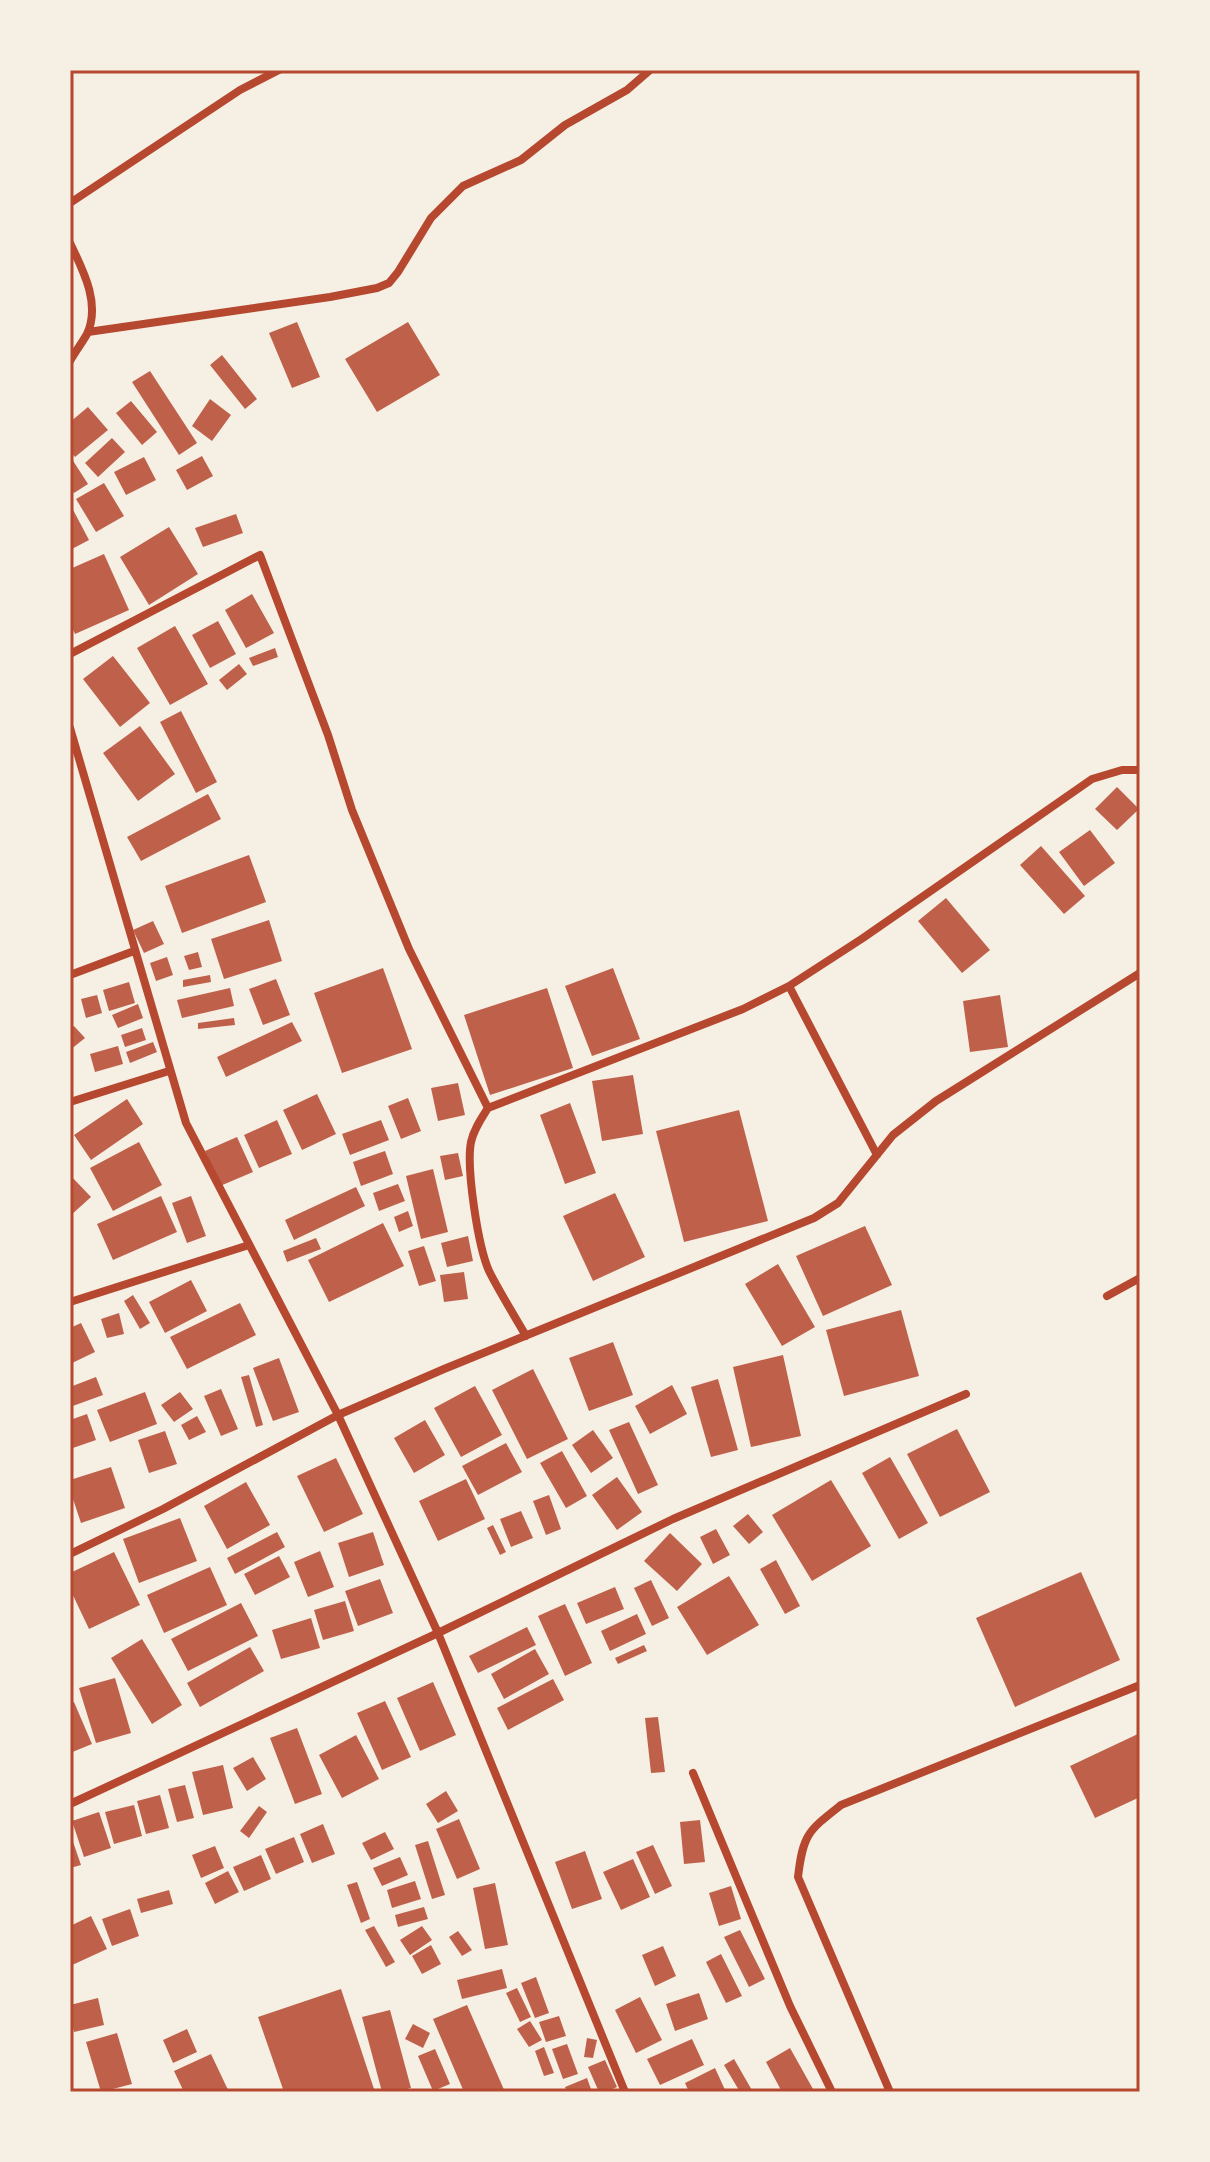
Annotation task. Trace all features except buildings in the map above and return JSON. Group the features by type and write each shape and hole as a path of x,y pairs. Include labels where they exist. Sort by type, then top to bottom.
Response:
{"street":[{"path":"70,203 240,90 279,70"},
{"path":"88,332 330,297 389,283 431,218 463,186 521,160 565,125 627,90 650,70"},
{"path":"70,243 91,291 92,311 88,332 70,361"},
{"path":"70,654 260,555 363,838 409,949 488,1108"},
{"path":"70,728 186,1123 338,1415 438,1633 625,2092"},
{"path":"526,1336 489,1270 480,1235 470,1173 470,1152 478,1123 488,1108 743,1009 789,986 1092,779 1122,770 1140,770"},
{"path":"70,975 134,951"},
{"path":"70,1554 163,1509 338,1415 814,1218 838,1203 893,1135 936,1101 1140,973"},
{"path":"789,986 877,1155"},
{"path":"70,1102 169,1071"},
{"path":"70,1302 249,1245"},
{"path":"1107,1296 1140,1278"},
{"path":"70,1804 438,1633 673,1519 966,1394"},
{"path":"890,2092 798,1877 801,1854 810,1829 841,1805 1140,1685"},
{"path":"693,1773 790,2006 832,2092"}]}
